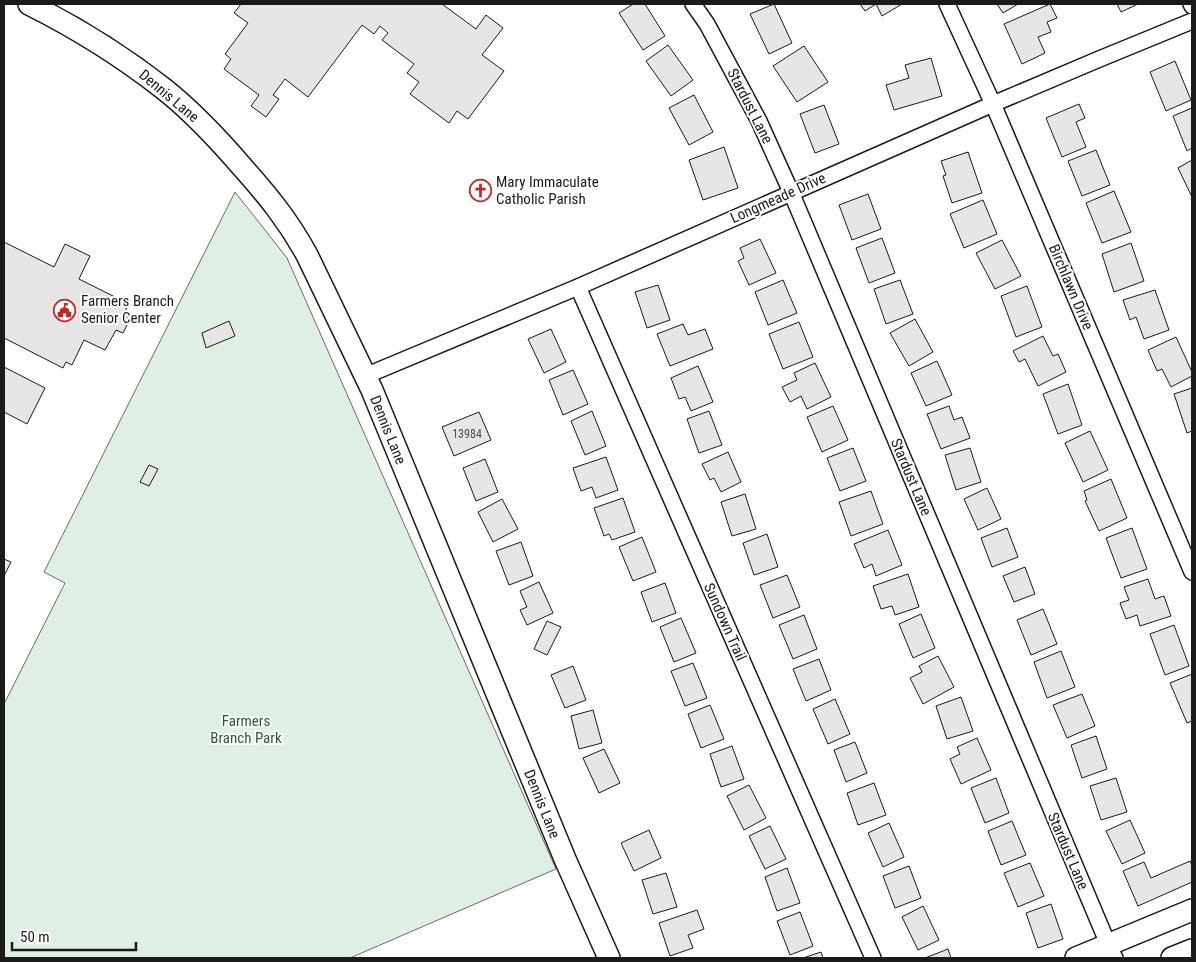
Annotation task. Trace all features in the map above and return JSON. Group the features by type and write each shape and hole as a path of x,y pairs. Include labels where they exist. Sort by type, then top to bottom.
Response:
{"street":[{"name":"Dennis Lane","path":"29,4 110,49 165,90 206,127 231,154 271,200 295,233 307,254 380,408 565,859 609,958"},
{"name":"Stardust Lane","path":"693,4 707,24 759,121 791,192 1111,951"},
{"name":"Birchlawn Drive","path":"947,4 993,104 1192,572"},
{"name":"Longmeade Drive","path":"365,376 578,286 993,104 1192,21"},
{"name":"Sundown Trail","path":"578,286 873,958"},
{"path":"1076,958 1111,951 1192,910"},
{"path":"1172,958 1192,950"}],"green space":[{"name":"Farmers Branch Park","path":"235,192 287,258 556,869 350,958 4,958 4,704 65,583 44,572"}],"building":[{"path":"241,4 442,4 476,29 486,15 503,28 482,55 504,71 468,119 457,111 449,123 410,94 419,82 407,73 414,64 382,40 388,33 380,26 374,34 362,25 308,97 285,79 273,95 279,99 266,117 251,106 259,95 224,69 231,59 225,54 248,23 234,13"},
{"path":"633,4 645,4 665,36 643,50 619,13"},
{"path":"774,4 792,43 769,54 750,14"},
{"path":"860,4 876,4 865,11"},
{"path":"876,4 902,4 882,16"},
{"path":"997,4 1018,4 1003,13"},
{"path":"1050,4 1057,18 1047,22 1051,32 1038,37 1045,53 1022,64 1004,24"},
{"path":"1117,4 1138,4 1121,12"},
{"path":"668,45 693,80 671,96 646,61"},
{"path":"804,46 828,82 797,102 773,66"},
{"path":"931,58 942,96 894,110 886,85 909,78 905,65"},
{"path":"1175,61 1191,100 1166,111 1150,72"},
{"path":"694,95 713,132 689,145 669,108"},
{"path":"1079,104 1085,118 1076,122 1086,147 1062,157 1046,118"},
{"path":"824,105 839,144 815,153 800,114"},
{"path":"1192,108 1192,148 1187,151 1173,116"},
{"path":"724,147 738,188 703,200 689,160"},
{"path":"1096,150 1110,185 1082,196 1068,161"},
{"path":"968,152 982,193 952,203 943,176 946,175 941,161"},
{"path":"1192,160 1192,197 1178,168"},
{"path":"1114,191 1131,232 1102,243 1086,203"},
{"path":"868,194 881,229 852,240 839,205"},
{"path":"983,200 997,234 964,248 950,214"},
{"path":"882,238 895,273 869,283 856,248"},
{"path":"760,239 776,273 749,285 738,261 744,258 740,248"},
{"path":"1002,240 1021,276 995,289 976,253"},
{"name":"Farmers Branch Senior Center","path":"4,242 54,267 65,244 90,256 79,279 129,304 123,315 130,319 123,333 116,330 105,350 84,340 72,365 66,362 63,368 4,338"},
{"path":"1131,243 1144,281 1114,292 1102,254"},
{"path":"783,280 797,313 768,325 755,292"},
{"path":"900,280 913,314 886,324 874,289"},
{"path":"658,285 670,320 647,328 635,292"},
{"path":"1027,286 1042,327 1016,337 1001,296"},
{"path":"1155,290 1169,330 1144,339 1136,317 1130,320 1123,300"},
{"path":"915,319 933,352 909,366 890,333"},
{"path":"229,321 235,336 206,348 202,333"},
{"path":"799,322 813,357 783,369 769,334"},
{"path":"683,324 688,335 705,329 713,349 670,366 657,334"},
{"path":"551,329 566,362 544,373 528,339"},
{"path":"1043,336 1053,356 1058,354 1066,372 1038,386 1025,359 1019,362 1013,351"},
{"path":"1176,337 1192,372 1192,376 1171,387 1162,369 1157,371 1148,350"},
{"path":"937,361 952,395 926,406 911,373"},
{"path":"815,363 831,397 807,409 801,396 790,402 782,387 797,380 794,373"},
{"path":"698,366 713,402 691,411 685,397 679,399 671,378"},
{"path":"4,367 45,388 27,424 4,412"},
{"path":"573,370 588,404 563,415 549,380"},
{"path":"1068,384 1082,425 1058,434 1043,394"},
{"path":"1192,388 1192,431 1187,433 1174,394"},
{"path":"833,406 848,440 822,452 807,417"},
{"path":"949,406 954,420 962,417 970,438 941,449 927,414"},
{"path":"592,411 606,446 585,455 571,421"},
{"path":"709,411 722,445 699,453 687,419"},
{"path":"479,412 491,440 454,456 442,427"},
{"path":"1090,431 1108,470 1083,482 1065,443"},
{"path":"853,448 866,481 840,491 827,458"},
{"path":"970,448 981,482 956,490 945,455"},
{"path":"728,452 741,482 721,492 714,478 710,480 702,464"},
{"path":"606,457 618,490 596,498 592,487 581,491 573,468"},
{"path":"485,459 498,492 476,501 463,468"},
{"path":"149,465 158,469 149,486 140,482"},
{"path":"1111,479 1127,518 1099,531 1085,501 1087,500 1084,491"},
{"path":"987,488 1001,519 978,530 964,499"},
{"path":"871,491 883,524 851,536 839,502"},
{"path":"745,494 756,529 732,536 721,502"},
{"path":"623,498 635,532 612,540 609,534 604,536 594,508"},
{"path":"502,499 518,529 493,542 478,512"},
{"path":"1007,528 1018,557 992,567 981,538"},
{"path":"1132,528 1147,569 1121,578 1106,538"},
{"path":"888,530 902,565 876,576 872,564 864,568 854,544"},
{"path":"767,534 778,567 754,575 743,543"},
{"path":"642,537 656,572 633,581 619,547"},
{"path":"521,542 533,576 509,585 496,551"},
{"path":"4,559 11,562 4,576"},
{"path":"1025,567 1035,594 1014,602 1003,576"},
{"path":"908,574 919,607 895,615 892,606 881,609 873,586"},
{"path":"787,575 800,607 773,618 760,585"},
{"path":"1148,579 1155,599 1164,596 1171,616 1140,626 1137,615 1126,619 1120,603 1129,600 1124,587"},
{"path":"539,582 553,613 527,625 520,610 527,607 520,591"},
{"path":"665,583 676,613 652,622 641,592"},
{"path":"1043,609 1057,644 1031,655 1017,620"},
{"path":"921,614 935,648 913,658 899,624"},
{"path":"804,615 817,649 793,659 779,625"},
{"path":"681,618 696,653 674,662 660,627"},
{"path":"547,621 561,627 547,655 534,649"},
{"path":"1174,625 1189,666 1165,675 1150,634"},
{"path":"1061,651 1075,687 1047,698 1034,662"},
{"path":"938,656 954,687 923,704 910,678 922,672 919,666"},
{"path":"819,659 831,690 806,701 793,669"},
{"path":"693,663 707,698 685,706 671,671"},
{"path":"573,666 586,700 565,708 551,675"},
{"path":"1192,674 1192,721 1187,723 1170,683"},
{"path":"1082,694 1095,726 1067,738 1053,705"},
{"path":"961,697 973,731 947,739 936,706"},
{"path":"835,699 850,734 828,744 813,709"},
{"path":"710,705 724,739 701,748 688,714"},
{"path":"593,710 602,743 579,749 571,716"},
{"path":"1096,736 1107,769 1082,778 1071,745"},
{"path":"977,738 991,770 961,784 950,759 960,754 957,747"},
{"path":"855,742 867,773 846,782 834,750"},
{"path":"732,746 744,779 721,787 710,754"},
{"path":"604,749 620,783 599,793 583,758"},
{"path":"996,778 1009,813 985,823 971,788"},
{"path":"1116,778 1127,812 1101,820 1090,786"},
{"path":"874,783 886,815 858,825 847,793"},
{"path":"749,785 766,818 744,830 727,796"},
{"path":"1130,820 1145,853 1122,864 1106,831"},
{"path":"1012,821 1026,855 1001,865 988,831"},
{"path":"889,823 904,857 883,867 868,833"},
{"path":"770,826 786,859 765,869 749,836"},
{"path":"649,830 661,858 634,871 621,843"},
{"path":"1190,861 1192,865 1192,882 1138,906 1123,871 1144,862 1151,878"},
{"path":"1030,863 1044,896 1018,907 1004,873"},
{"path":"909,866 921,898 895,908 883,876"},
{"path":"787,868 800,903 777,911 765,877"},
{"path":"666,873 677,907 653,914 642,880"},
{"path":"1051,904 1063,939 1038,948 1026,913"},
{"path":"923,906 939,940 918,950 902,917"},
{"path":"697,910 704,929 688,935 693,948 670,956 659,923"},
{"path":"800,912 813,946 790,955 777,921"},
{"path":"948,949 951,958 925,958"},
{"path":"821,952 823,958 803,958"}],"place":[{"name":"Mary Immaculate Catholic Parish","path":"480,191"},
{"name":"Farmers Branch Senior Center","path":"65,310"}]}
